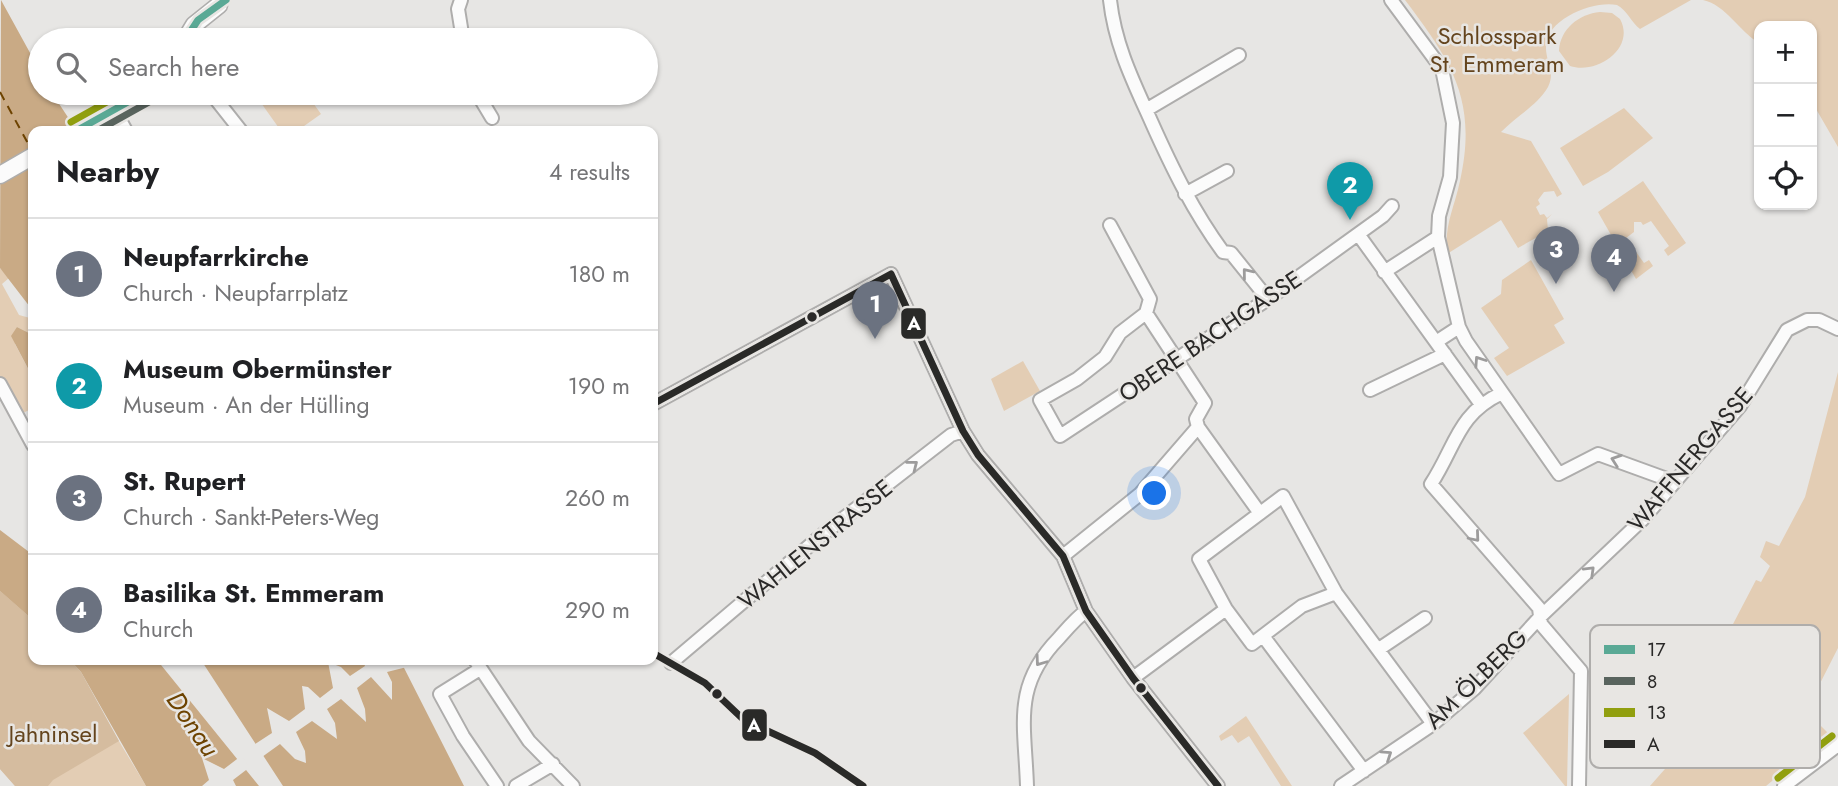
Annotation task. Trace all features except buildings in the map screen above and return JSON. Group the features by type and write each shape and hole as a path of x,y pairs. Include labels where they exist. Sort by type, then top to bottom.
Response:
{"street":[{"path":"1110,0 1120,52 1185,194 1223,252 1231,253 1268,299"},
{"path":"1391,0 1442,69 1453,123 1450,177 1439,216 1438,237 1459,327 1559,474 1598,454 1675,482"},
{"path":"457,3 461,28"},
{"path":"193,28 198,20 219,5"},
{"path":"1146,110 1239,55"},
{"path":"84,126 110,105"},
{"path":"112,105 123,126"},
{"path":"220,105 237,126"},
{"path":"484,105 492,118"},
{"path":"0,175 28,159"},
{"path":"1185,194 1227,171"},
{"name":"OBERE BACHGASSE","path":"1146,313 1120,333 1105,357 1077,379 1040,400 1060,436 1268,299 1392,206"},
{"path":"1111,225 1150,299 1146,313 1205,402 1196,419 1198,427 1259,512"},
{"path":"1358,234 1480,403"},
{"path":"1384,272 1438,237"},
{"path":"658,401 891,274 962,431 1063,556 1086,611 1133,678 1218,786"},
{"name":"WAFFNERGASSE","path":"1540,617 1642,520 1675,482 1740,406 1787,330 1807,320 1819,320 1838,329"},
{"path":"1436,342 1459,327"},
{"path":"1370,390 1445,354"},
{"path":"0,386 28,436"},
{"path":"1502,393 1480,403 1460,429 1431,484 1539,608 1541,624 1581,671 1579,786"},
{"path":"1063,556 1140,494 1198,427"},
{"name":"WAHLENSTRASSE","path":"671,663 822,535 951,435 962,431"},
{"path":"1336,593 1302,606 1252,644 1226,609 1199,559 1283,496 1336,593 1433,724"},
{"path":"1133,678 1226,609"},
{"path":"1027,786 1025,693 1030,677 1052,645 1086,611"},
{"name":"AM ÖLBERG","path":"1341,786 1433,724 1474,689 1540,617"},
{"path":"1379,649 1425,618"},
{"path":"1263,636 1364,771"},
{"path":"476,665 440,694 463,736 498,786"},
{"path":"478,665 529,740 573,786"},
{"path":"1820,759 1838,745"},
{"path":"516,786 552,764"},
{"path":"1784,786 1808,768"}],"green space":[{"name":"Schlosspark St. Emmeram","path":"1405,0 1691,0 1640,29 1620,7 1607,4 1573,13 1554,27 1546,45 1551,71 1548,87 1538,100 1501,132 1531,141 1562,194 1557,197 1554,191 1544,192 1538,200 1540,204 1536,207 1540,215 1544,214 1547,218 1552,214 1547,219 1548,231 1518,248 1501,220 1447,254 1448,226 1465,152 1463,104 1436,43"},
{"path":"1703,0 1838,0 1838,147 1817,111 1817,21 1754,21 1754,39 1711,3"},
{"path":"1600,12 1612,13 1620,19 1624,30 1618,49 1602,63 1591,67 1570,66 1559,51 1563,36 1578,19"},
{"path":"263,105 315,105 321,114 304,126 277,126"},
{"path":"1624,108 1653,138 1608,172 1583,186 1560,148"},
{"path":"1643,181 1686,243 1668,256 1664,250 1669,246 1651,221 1643,225 1641,222 1634,222 1634,232 1626,238 1644,263 1649,260 1653,266 1636,279 1598,212"},
{"path":"1531,260 1564,319 1554,325 1565,343 1507,376 1494,358 1509,348 1481,308 1501,294 1502,280"},
{"path":"0,268 9,278 2,284 19,315 28,317 28,332 17,327 15,344 28,369 28,410 17,416 0,384"},
{"path":"1023,361 1040,391 1004,411 991,379"},
{"path":"1838,372 1838,648 1820,683 1820,625 1732,625 1756,580 1761,582 1770,566 1760,557 1766,541 1779,546 1805,497"},
{"name":"Jahninsel","path":"0,591 28,616 28,665 73,665 146,786 15,786 0,769"},
{"name":"Jahninsel","path":"0,591 28,616 28,665 75,665 119,741 53,780 48,786 15,786 0,769"},
{"path":"1569,694 1567,786 1565,786 1523,733"},
{"path":"1246,716 1292,786 1281,786 1249,736 1238,743 1232,735 1221,741 1219,736"},
{"path":"1820,725 1829,734 1820,741"},
{"path":"1666,768 1788,768 1766,786 1650,786"}],"water":[{"path":"1,0 28,49 28,105 60,105 74,126 28,126 28,304 0,268"},
{"path":"17,327 28,332 28,368 11,336"},
{"path":"0,530 28,551 28,616 0,591"},
{"name":"Donau","path":"75,665 161,665 259,786 146,786"},
{"path":"204,665 403,665 464,786 283,786"}],"pier":[{"path":"329,665 341,667 350,676 365,666 406,665 407,667 387,672 392,682 392,700 371,677 357,688 365,709 366,722 341,699 327,709 335,723 337,739 312,721 296,732 305,751 306,763 295,759 280,744 262,757 262,760 252,746 272,733 267,708 289,721 305,709 302,686 308,687 320,698 333,688"},
{"path":"241,756 250,767 233,780 236,786 202,786 209,780 202,758 224,769"}],"ferry route":[{"path":"0,92 28,143"}],"transit line":[{"name":"17","path":"193,28 198,20 226,0"},
{"name":"13","path":"71,122 101,105"},
{"name":"17","path":"85,126 123,105"},
{"name":"8","path":"106,126 144,105"},
{"name":"A","path":"658,401 891,274 963,431 978,455 1063,556 1086,611 1133,678 1218,786"},
{"name":"A","path":"658,656 705,683 744,720 815,753 863,786"},
{"name":"13","path":"1820,745 1832,736"},
{"name":"13","path":"1778,778 1791,768"}],"place":[{"name":"Museum Obermünster","path":"1350,220"},
{"name":"St. Rupert","path":"1556,284"},
{"name":"Basilika St. Emmeram","path":"1614,292"},
{"name":"Neupfarrkirche","path":"875,339"}]}
